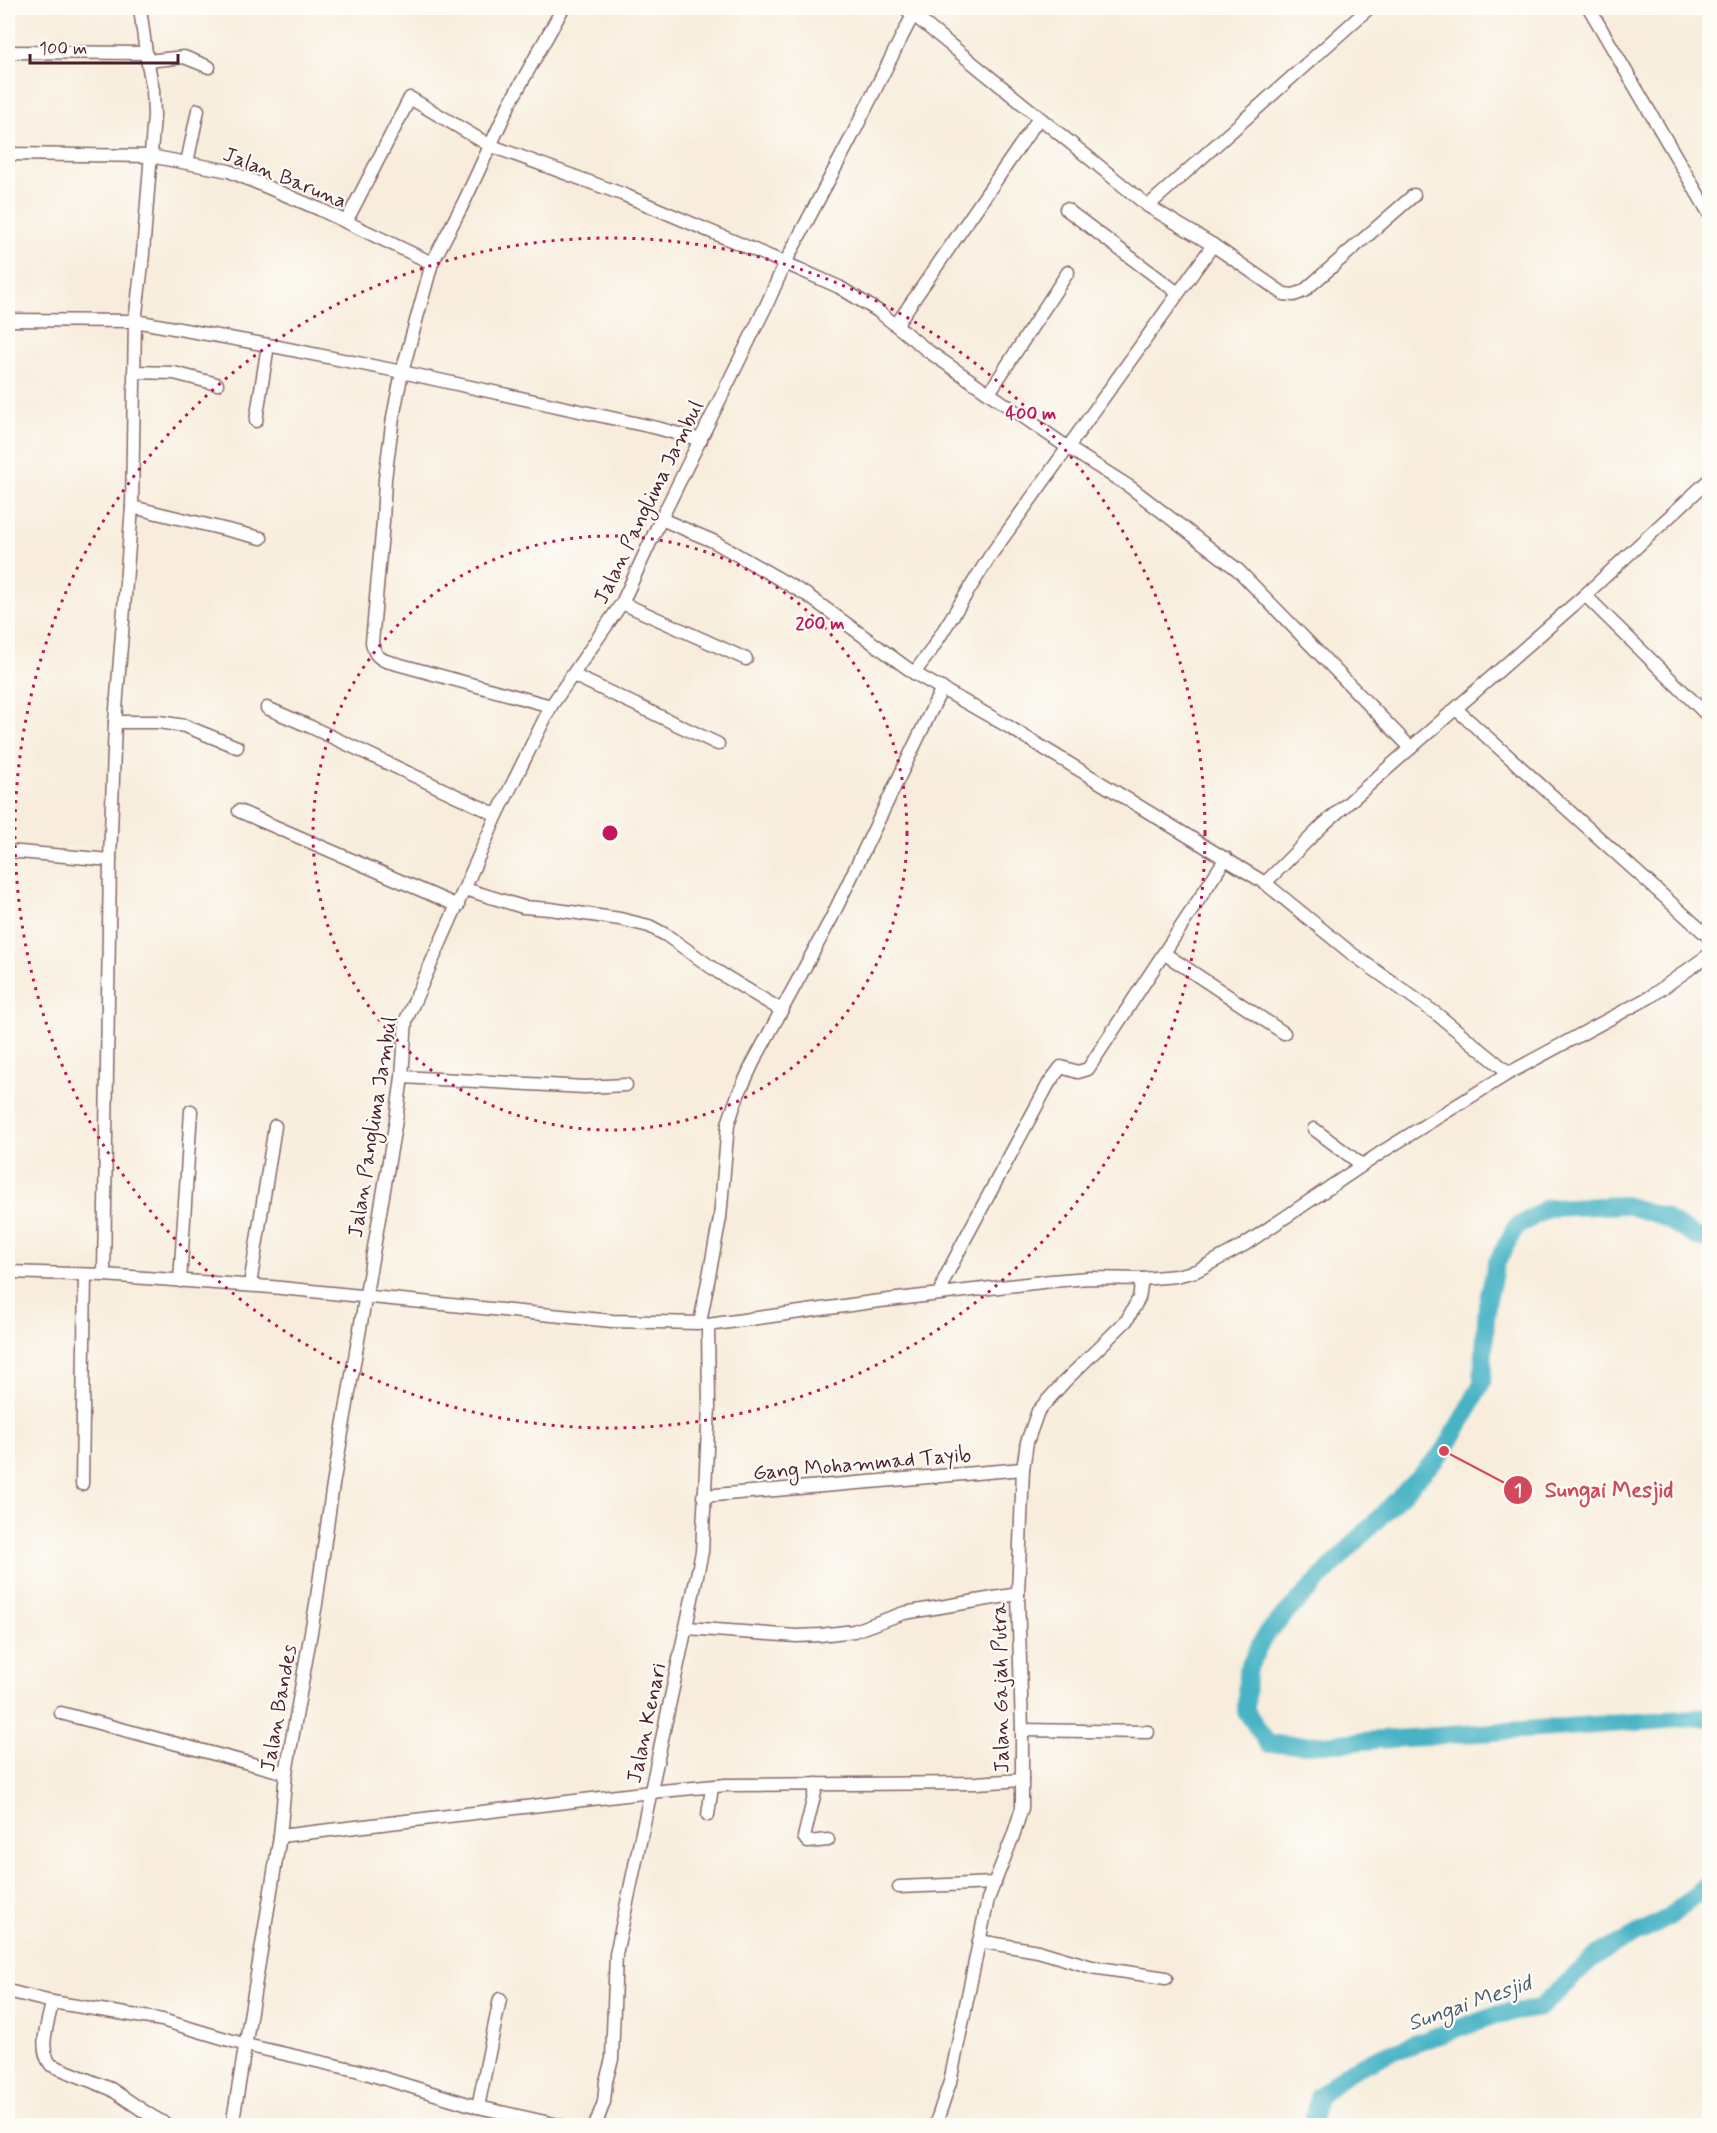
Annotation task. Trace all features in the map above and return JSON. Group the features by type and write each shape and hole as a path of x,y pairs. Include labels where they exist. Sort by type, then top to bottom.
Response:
{"street":[{"path":"104,1275 110,860 115,723 132,507 135,321 142,265 154,116 153,90 140,8"},
{"path":"551,706 386,661 378,658 372,642 385,479 402,372 432,263 465,200 489,145 563,8"},
{"path":"1148,206 1369,8"},
{"path":"1589,8 1710,215"},
{"path":"913,10 1039,118 1148,206 1213,244 1266,284 1284,294 1294,295 1304,291 1414,195"},
{"name":"Jalan Panglima Jambul","path":"366,1297 402,1077 406,1020 497,815 551,706 622,603 785,263 913,10"},
{"path":"8,52 184,57 210,68"},
{"path":"345,222 410,98 489,145 622,194 839,287 878,311 928,351 1066,447 1130,488 1238,570 1411,748"},
{"path":"187,163 198,110"},
{"path":"896,326 1039,118"},
{"name":"Jalan Baruna","path":"8,154 150,156 241,175 432,263"},
{"path":"1066,209 1178,293"},
{"path":"914,673 930,652 990,556 1213,244"},
{"path":"989,393 1068,272"},
{"path":"8,320 135,321 402,372 657,428 701,440"},
{"path":"256,421 268,345"},
{"path":"134,372 174,373 217,384"},
{"path":"1265,883 1323,825 1585,595 1710,479"},
{"path":"132,507 261,538"},
{"path":"661,519 713,541 807,595 914,673 1227,858 1265,883 1351,953 1438,1014 1509,1073"},
{"path":"1585,595 1710,718"},
{"path":"622,603 746,659"},
{"path":"573,675 718,744"},
{"name":"Jalan Kenari","path":"595,2126 604,2102 606,2081 612,2060 616,1954 702,1552 709,1407 704,1324 720,1218 728,1124 743,1083 831,919 942,688"},
{"path":"267,708 330,735 497,815"},
{"path":"1456,709 1710,938"},
{"path":"115,723 159,722 185,726 237,747"},
{"path":"239,811 458,906"},
{"path":"8,850 110,860"},
{"path":"940,1293 965,1239 1054,1076 1061,1067 1078,1072 1088,1069 1227,858"},
{"path":"465,889 523,907 620,919 649,926 782,1010"},
{"path":"1165,954 1284,1033"},
{"path":"8,1272 104,1275 250,1285 612,1322 704,1324 940,1293 1089,1278 1142,1279 1176,1276 1196,1271 1244,1245 1362,1165 1509,1073 1650,997 1710,954"},
{"path":"402,1077 585,1087 626,1085"},
{"path":"180,1281 191,1111"},
{"path":"250,1285 275,1126"},
{"path":"1314,1129 1362,1165"},
{"path":"82,1484 85,1275"},
{"name":"Jalan Gajah Putra","path":"935,2126 950,2082 988,1899 1022,1808 1018,1594 1023,1469 1027,1442 1038,1411 1065,1380 1127,1320 1139,1298 1142,1279"},
{"name":"Jalan Bandes","path":"232,2126 280,1836 286,1773 366,1297"},
{"name":"Gang Mohammad Tayib","path":"703,1496 1023,1469"},
{"path":"687,1628 797,1636 820,1635 854,1631 904,1613 1018,1594"},
{"path":"61,1713 286,1773"},
{"path":"1022,1730 1148,1732"},
{"path":"280,1836 651,1792 712,1787 976,1783 1022,1780"},
{"path":"817,1784 804,1837 808,1842 828,1840"},
{"path":"708,1815 712,1787"},
{"path":"898,1887 995,1883"},
{"path":"979,1941 1038,1951 1092,1967 1166,1978"},
{"path":"8,1991 52,2002 162,2020 246,2045 356,2070 478,2107 563,2126"},
{"path":"478,2107 500,1999"},
{"path":"52,2002 44,2040 49,2063 111,2089 147,2120 170,2126"}],"waterway":[{"name":"Sungai Mesjid","path":"1710,1239 1696,1237 1661,1216 1625,1205 1547,1208 1515,1228 1496,1264 1487,1304 1482,1382 1465,1416 1444,1451 1265,1635 1247,1671 1246,1711 1268,1744 1307,1745 1710,1717"},
{"name":"Sungai Mesjid","path":"1312,2126 1318,2097 1348,2072 1384,2055 1495,2015 1540,2008 1597,1955 1669,1917 1710,1883"}],"place":[{"name":"Sungai Mesjid","path":"1444,1451"}]}
